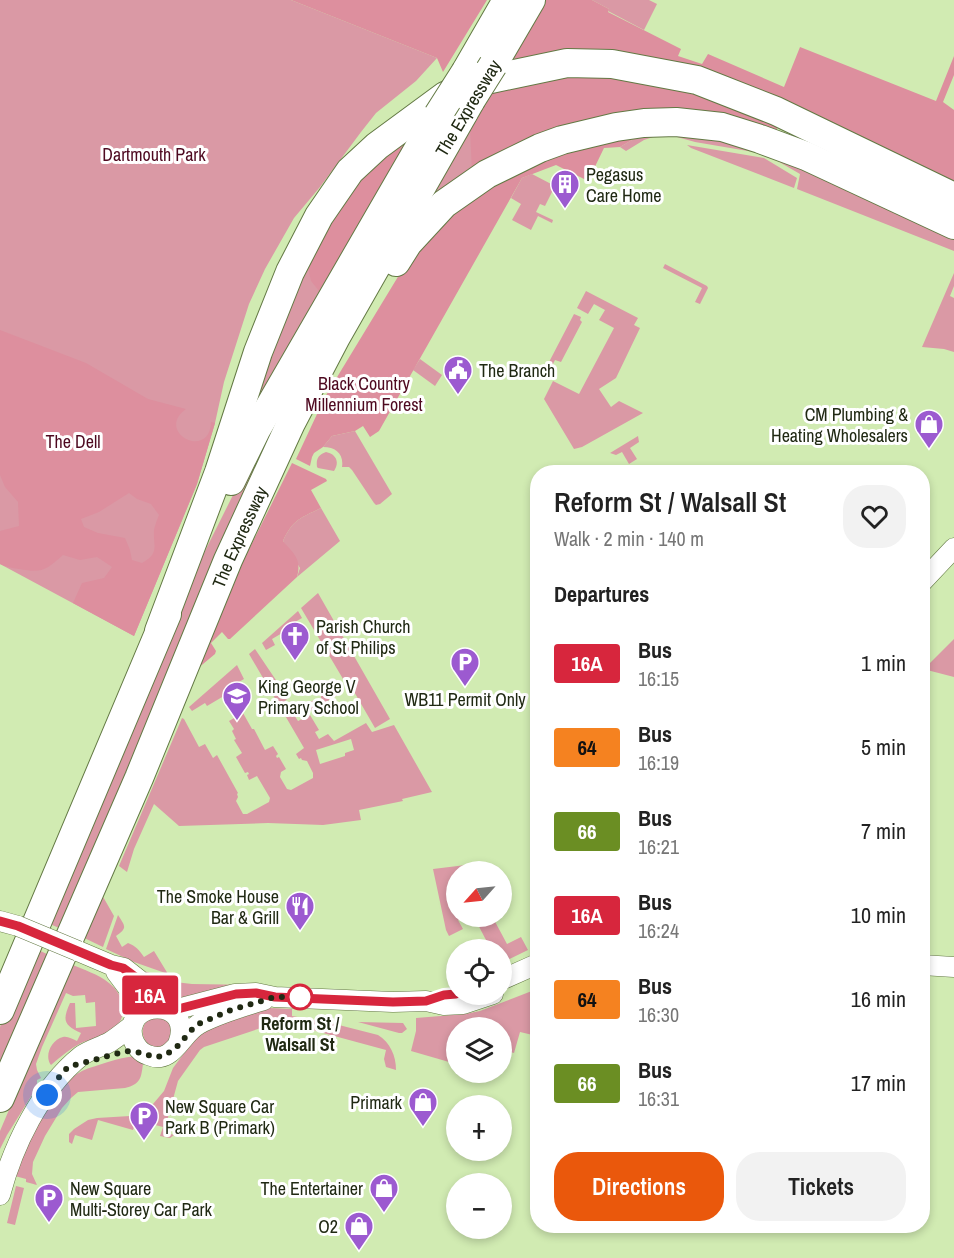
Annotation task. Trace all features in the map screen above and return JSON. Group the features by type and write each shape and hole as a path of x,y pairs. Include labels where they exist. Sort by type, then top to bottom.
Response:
{"highway":[{"name":"The Expressway","path":"0,1011 159,631 256,430 507,0"},
{"name":"The Expressway","path":"0,1098 139,778 228,560 291,423 331,347 471,100 531,0"},
{"path":"159,631 219,472 258,352 290,272 314,226 351,171 377,146 445,96 472,83 567,63 612,64 697,80 776,111 954,197"},
{"path":"228,560 362,317 408,243 444,204 487,174 540,148 589,133 644,123 676,122 722,127 806,156 954,225"}],"street":[{"path":"930,574 954,548"},
{"path":"9,923 123,968 138,979 165,1010 176,1017 180,1023 181,1036 175,1049 163,1056 153,1057 137,1047 133,1039 135,1020 131,992 111,965"},
{"path":"930,966 954,967"},
{"path":"512,975 530,967"},
{"path":"512,988 530,982"},
{"path":"0,1195 26,1128 53,1084 84,1054 110,1042 148,1009 165,1010 236,994 256,993 275,997 426,1001 446,1005"},
{"path":"426,1001 446,995"},
{"path":"178,1044 196,1025 231,1010 275,997"},
{"path":"68,1067 126,1051 144,1053"}],"green space":[{"name":"Dartmouth Park","path":"0,0 291,0 437,58 416,81 376,113 294,218 265,269 249,304 224,382 197,484 134,636 0,564"},
{"path":"291,0 487,0 443,72 437,58"},
{"path":"540,0 592,0 609,9 608,12 681,49 678,56 702,64 708,54 784,87 800,47 936,101 954,56 954,75 943,102 954,110 954,183 777,101 503,63"},
{"path":"592,0 649,0 657,4 644,30"},
{"path":"556,75 670,81 780,122 775,133 699,115 472,172 470,129 493,90"},
{"path":"483,95 472,172 411,229"},
{"path":"644,133 722,138 765,154 695,142 670,135 644,140 626,151 620,147"},
{"name":"Black Country Millennium Forest","path":"644,133 620,147 604,148 588,181 556,165 522,178 379,431 370,437 363,426 355,431 332,436 323,447 314,453 310,466 296,459 325,397 413,252 452,211 541,154"},
{"path":"414,138 324,297 311,281 306,258 324,223 386,151"},
{"path":"687,145 764,158 797,178 794,188 691,148"},
{"path":"771,152 954,237 954,251 797,189 800,174 769,156"},
{"path":"532,174 555,186 545,206 540,204 536,212 553,220 552,223 538,216 531,230 512,220 521,204 511,198 522,178"},
{"path":"306,258 324,297 247,433 282,310"},
{"path":"665,264 707,286 700,304 695,302 702,288 663,268"},
{"path":"954,273 954,286 950,296 954,298 954,352 922,347"},
{"path":"586,291 638,318 634,325 640,328 616,378 599,389 611,407 619,401 643,413 582,447 574,449 544,399 553,381 579,394 614,328 599,320 605,310 594,304 588,314 577,308"},
{"path":"574,314 581,317 582,322 561,362 555,360 552,366 548,364"},
{"name":"The Dell","path":"0,330 86,363 148,399 186,409 178,418 176,426 186,439 202,440 208,434 211,422 215,423 197,484 134,636 73,603 82,583 104,578 112,567 97,557 80,560 63,555 47,568 38,571 0,564 0,531 19,526 18,502 5,487 0,475","holes":["129,493 151,504 159,515 154,530 153,552 142,563 132,560 125,538 98,533 84,527 81,519 99,512"]},
{"path":"420,359 442,375 435,386 413,370"},
{"path":"355,431 392,494 380,504 374,503 349,467 342,467 342,458 338,452 332,448 323,447 332,436"},
{"path":"638,436 639,442 630,448 637,459 629,464 622,452 616,455 610,453"},
{"path":"258,445 270,451 64,930 45,922 195,571"},
{"path":"326,452 336,459 337,465 334,471 317,467 318,458"},
{"name":"Black Country Millennium Forest","path":"292,463 327,481 311,490 321,508 294,524 283,541 298,561 297,577 230,639 222,632 211,643 216,651 215,654 197,669 190,668"},
{"path":"321,508 340,541 297,577 300,568 283,541 294,524"},
{"path":"318,593 390,719 375,728 301,608"},
{"path":"298,611 302,618 272,639 275,645 266,650 262,643"},
{"path":"954,639 954,677 930,671 930,663"},
{"path":"255,649 288,698 285,701 298,721 310,715 319,730 315,732 319,739 328,734 334,741 366,723 372,732 394,725 432,792 359,810 361,820 323,825 268,823 179,826 154,804 134,849 127,872 119,866 182,718 199,747 205,744 213,758 217,755 238,793 236,801 243,814 269,802 270,798 257,776 249,780 248,772 245,773 236,757 242,753 234,740 236,739 232,731 234,729 229,721 243,713 265,750 273,746 278,754 277,758 279,757 286,769 281,772 280,777 287,789 291,790 313,778 307,761 299,759 296,754 304,748 249,654","holes":["351,739 354,750 345,753 345,756 320,764 316,750"]},
{"path":"237,665 244,679 232,686 234,690 207,706 205,703 192,711 189,707"},
{"path":"339,685 343,692 300,717 296,710 314,700 321,699 321,695"},
{"path":"446,867 446,927 462,927 463,929 449,936 446,930 433,869"},
{"path":"102,895 114,916 103,947 78,935"},
{"path":"118,915 124,929 116,936 122,947 128,943 131,944 144,957 154,951 168,974 106,949"},
{"path":"479,927 498,927 504,939 485,939"},
{"path":"521,937 528,950 512,958 512,942"},
{"path":"32,947 51,956 0,1079 0,1027"},
{"path":"71,964 100,977 114,988 119,994 123,1007 121,1020 112,1031 81,1043 51,1065 48,1057 55,1041 65,1037 77,1041 81,1033 66,1022 65,1018 70,1003 75,1003 76,1028 96,1026 95,1002 86,1003 85,995 73,996 66,993 36,1064 41,1078 37,1080 35,1090 0,1149 0,1131"},
{"path":"130,966 175,982 255,985 173,1000 162,995"},
{"path":"530,992 530,1034 520,1032 514,1053 512,1052 512,1017 446,1017 446,1061 411,1051 416,1031 416,1018 465,1014 496,1005 512,1005 512,999"},
{"path":"270,1008 292,1009 292,1016 378,1035 392,1050 396,1070 386,1067 384,1059 386,1050 290,1024 267,1026 200,1050 178,1081 164,1132 174,1135 170,1138 160,1136 163,1127 136,1120 133,1130 98,1120 92,1140 75,1135 72,1144 69,1142 69,1134 88,1120 130,1116 153,1104 164,1091 173,1068 193,1038 246,1012"},
{"path":"155,1016 170,1020 174,1034 166,1046 156,1048 148,1044 143,1033 144,1025"},
{"path":"358,1022 403,1023 407,1029 399,1033"},
{"path":"136,1056 143,1064 141,1077 134,1085 125,1088 78,1092 62,1108 33,1162 32,1174 37,1185 15,1176 41,1118 70,1079 88,1068"},
{"path":"16,1186 24,1188 15,1225 7,1223"}],"bus line":[{"name":"16A","path":"0,921 123,968 138,979 160,1008 170,1011 236,994 256,993 275,997 393,1002 426,1001 446,995"}],"place":[{"name":"Pegasus Care Home","path":"565,210"},
{"name":"The Branch","path":"458,396"},
{"name":"CM Plumbing & Heating Wholesalers","path":"929,450"},
{"name":"Parish Church of St Philips","path":"295,662"},
{"name":"WB11 Permit Only","path":"465,688"},
{"name":"King George V Primary School","path":"237,722"},
{"name":"The Smoke House Bar & Grill","path":"300,932"},
{"name":"Reform St / Walsall St","path":"300,997"},
{"name":"Primark","path":"423,1128"},
{"name":"New Square Car Park B (Primark)","path":"144,1142"},
{"name":"The Entertainer","path":"384,1214"},
{"name":"New Square Multi-Storey Car Park","path":"49,1224"},
{"name":"O2","path":"359,1252"}],"route":[{"path":"47,1095 53,1084 68,1067 126,1051 144,1053 153,1057 163,1056 175,1049 196,1025 231,1010 275,997 300,997"}]}
